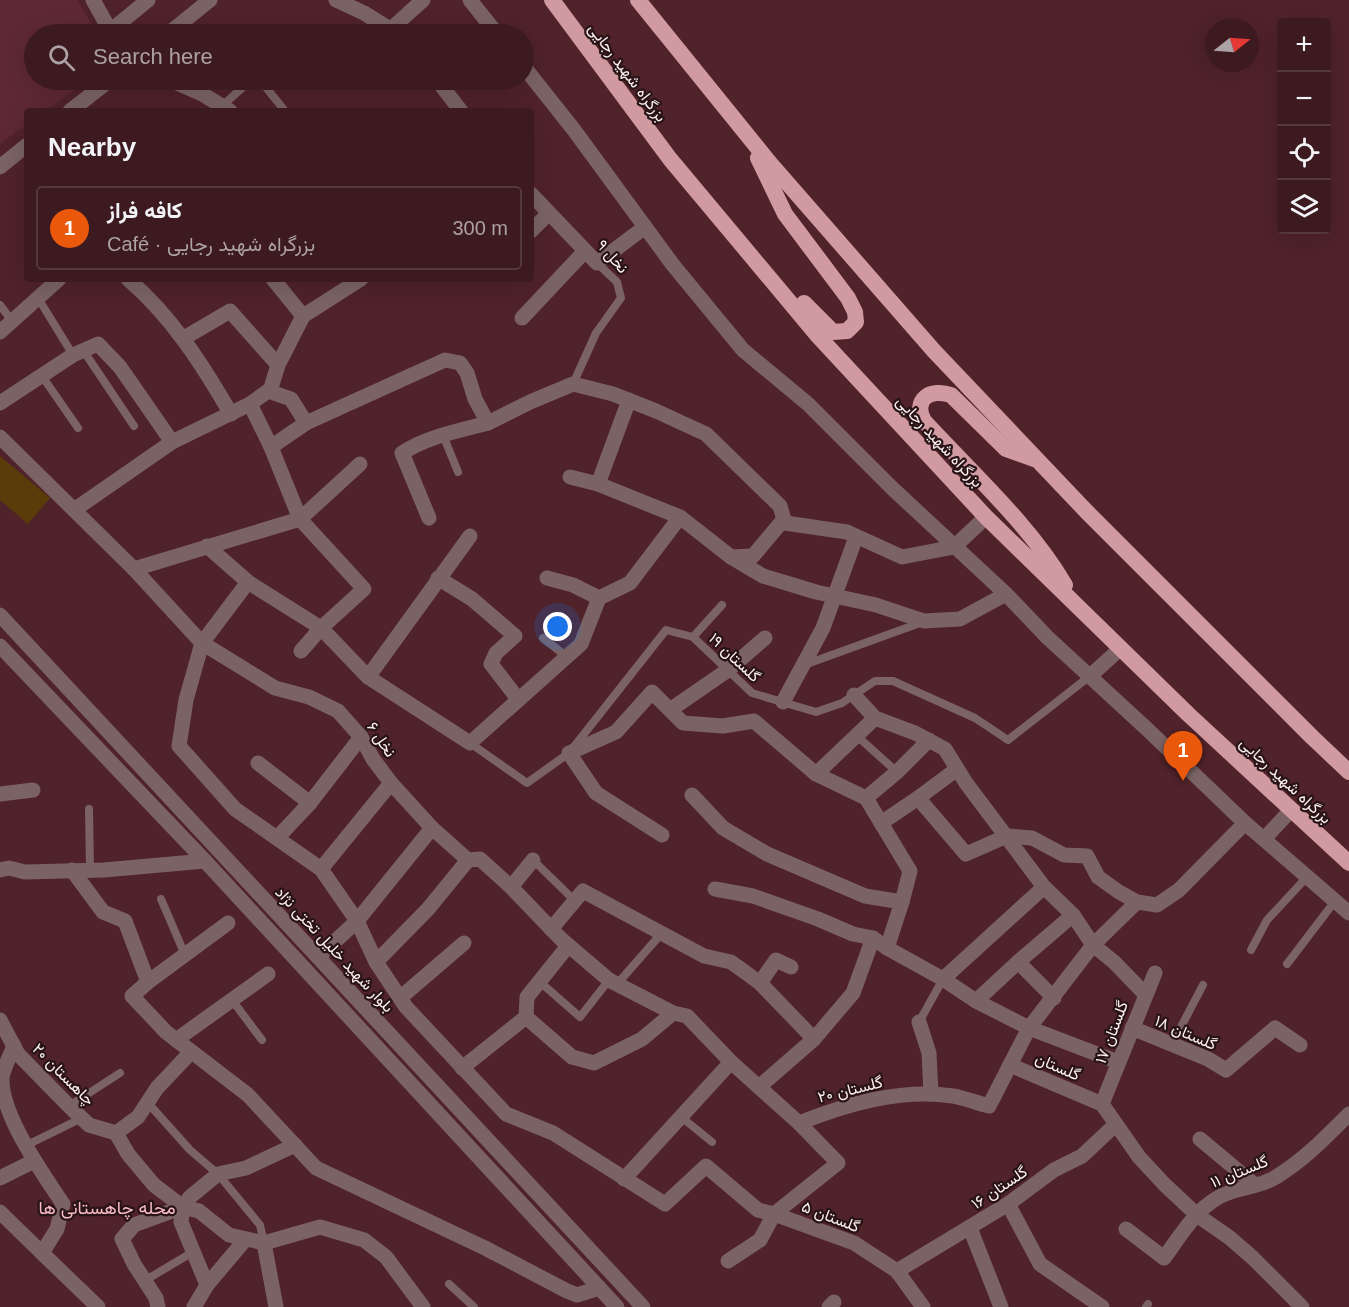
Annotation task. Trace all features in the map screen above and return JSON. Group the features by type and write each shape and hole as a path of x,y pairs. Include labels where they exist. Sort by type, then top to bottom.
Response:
{"highway":[{"name":"بزرگراه شهید رجایی","path":"552,0 670,159 818,336 986,517 1188,714 1349,863"},
{"path":"638,0 747,134 934,351 1203,628 1349,772"},
{"path":"747,134 785,214 848,298 855,312 856,322 847,331 834,332 797,295 757,264"},
{"path":"1038,460 1006,449 951,395 941,391 930,394 922,402 920,414 924,421 1048,557 1077,606"}],"street":[{"path":"93,0 106,24"},
{"path":"121,24 148,0"},
{"path":"180,24 210,0"},
{"path":"336,0 381,24"},
{"path":"401,24 423,0"},
{"path":"470,0 489,24"},
{"path":"534,80 673,266 743,350 808,404 954,547 1006,594 1047,637 1245,823 1349,913"},
{"path":"74,108 97,90"},
{"path":"189,90 222,108"},
{"path":"445,90 459,108"},
{"path":"0,167 24,147"},
{"name":"نخل ۹","path":"534,198 597,263"},
{"path":"534,228 548,214"},
{"path":"597,263 645,227"},
{"path":"522,318 585,251"},
{"path":"6,327 55,282"},
{"path":"131,282 184,338 231,414"},
{"path":"275,282 303,316"},
{"path":"74,510 172,442 250,404 268,391 278,365 303,316 357,282"},
{"path":"184,338 230,311 278,365"},
{"path":"0,404 78,353 98,344 120,367 172,442"},
{"path":"271,447 306,423 445,360 460,363 467,373 475,399 488,423"},
{"path":"429,518 402,453 415,445 443,435 488,423 573,384 629,400 706,434 780,506 785,523 847,532 902,557 954,547 986,517"},
{"path":"268,391 291,399 306,423"},
{"path":"598,484 629,400"},
{"path":"250,404 271,447 300,519 364,589 321,628 301,651"},
{"name":"نخل ۶","path":"0,437 134,569 202,643 275,688 309,697 338,711 361,737 373,759 391,783 432,828 468,860 480,859 568,946 613,981 673,1013 687,1016 731,1062"},
{"path":"134,569 300,519 360,464"},
{"path":"570,477 598,484 680,517 731,557 763,576 816,592 876,605 924,621 960,619 1006,594"},
{"path":"207,546 248,582 321,628 368,677 470,743 581,644 599,597 630,583 680,517"},
{"path":"731,557 753,556 784,519"},
{"path":"368,677 470,536"},
{"path":"783,702 823,628 856,537"},
{"path":"438,578 472,599 515,636 496,653 491,664 518,699"},
{"path":"547,578 573,585 599,597"},
{"path":"248,582 202,643 186,700 179,746 235,809 321,869 357,921 376,962 406,1007 506,1114 554,1133 624,1179 731,1062 760,1086 838,1163 774,1214 760,1240 728,1261"},
{"name":"بلوار شهید خلیل تختی نژاد","path":"0,615 643,1307"},
{"path":"670,710 728,670 765,638"},
{"path":"0,646 206,861 617,1307"},
{"path":"1090,676 1121,648"},
{"path":"662,835 596,794 569,753 616,732 652,692 682,723 723,726 754,721 816,774 866,798 910,871 887,948"},
{"path":"854,695 875,718 945,749 957,769 1044,886 1072,915 1093,945 1114,962 1145,994"},
{"path":"816,774 875,718"},
{"path":"277,838 310,803 361,737"},
{"path":"866,798 897,772 929,740"},
{"path":"258,763 310,803"},
{"path":"881,823 957,769"},
{"path":"321,869 391,783"},
{"path":"0,794 33,790"},
{"path":"692,795 723,828 767,854 865,896 902,902"},
{"path":"918,798 966,854 1007,836 1032,838 1064,855 1087,856 1098,877 1137,902 1157,905 1179,890 1245,823"},
{"path":"1264,839 1291,810"},
{"path":"318,957 357,921 432,828"},
{"path":"376,962 428,909 468,860"},
{"path":"510,887 533,860"},
{"path":"0,870 9,868 25,872 90,870 206,861"},
{"path":"72,870 103,912 125,921 148,982"},
{"path":"943,979 1044,886"},
{"path":"715,889 753,896 853,934 873,938 853,993 814,1039 760,1086"},
{"path":"551,929 583,891 704,956 731,962 760,982 814,1039"},
{"path":"1118,1062 1029,1028 1093,945 1137,902"},
{"path":"976,1001 1072,915"},
{"path":"228,923 132,996 166,1032 248,1095 316,1168 485,1248 567,1291 577,1295 599,1288"},
{"name":"گلستان","path":"873,938 976,1001 1029,1028 1010,1065 1102,1104"},
{"path":"400,998 464,943"},
{"path":"462,1068 526,1017 527,997 568,946"},
{"path":"760,982 776,960 791,967"},
{"path":"1018,962 1054,998"},
{"path":"176,1040 268,974"},
{"name":"گلستان ۱۷","path":"1102,1104 1131,1028 1155,974"},
{"path":"526,1017 572,1057 594,1063 642,1039 673,1013"},
{"name":"چاهستان ۲۰","path":"0,1020 18,1054 69,1106 89,1125 116,1133"},
{"path":"919,1022 929,1053 931,1094"},
{"name":"گلستان ۱۸","path":"1131,1028 1208,1059 1226,1070 1275,1028 1300,1045"},
{"path":"14,1046 2,1077 3,1106 34,1161 63,1204 57,1229 42,1253"},
{"path":"191,1052 157,1088 138,1117 116,1133 128,1154 154,1185 183,1207 199,1211 229,1235 264,1244 320,1227 364,1240 386,1257 423,1307"},
{"name":"گلستان ۲۰","path":"799,1123 881,1097 931,1094 954,1096 989,1106 1010,1065"},
{"path":"1102,1104 1139,1157 1197,1215 1230,1238 1253,1258 1302,1307"},
{"name":"گلستان ۱۱","path":"1126,1229 1164,1258 1197,1215 1211,1202 1226,1193 1273,1179 1300,1161 1349,1114"},
{"name":"گلستان ۱۶","path":"897,1271 1008,1204 1054,1170 1082,1156 1115,1125"},
{"path":"1200,1139 1255,1185"},
{"path":"207,1285 181,1222 183,1207 190,1197 218,1174 246,1168 295,1145"},
{"path":"0,1178 34,1161"},
{"name":"گلستان ۵","path":"624,1179 665,1204 706,1166 758,1210 854,1242 897,1271 923,1307"},
{"path":"1008,1204 1040,1264 1102,1307"},
{"path":"158,1307 156,1298 134,1264 122,1239 134,1225 183,1207"},
{"path":"0,1212 98,1307"},
{"path":"970,1228 1001,1307"},
{"path":"194,1307 207,1285 245,1239"},
{"path":"264,1244 276,1307"}],"lane":[{"path":"225,108 242,90"},
{"path":"268,90 283,108"},
{"name":"نخل ۹","path":"573,384 596,333 621,298 616,282 597,263"},
{"path":"38,298 134,426"},
{"path":"0,305 6,327"},
{"path":"42,376 78,428"},
{"path":"443,435 458,472"},
{"path":"693,637 722,605"},
{"path":"803,665 924,621"},
{"name":"گلستان ۱۹","path":"470,743 526,783 569,753 666,630 693,637 752,693 816,712 842,703 875,681 892,681 975,718 1008,740 1090,676"},
{"path":"543,638 567,657"},
{"path":"857,736 897,772"},
{"path":"89,809 90,870"},
{"path":"533,860 575,902"},
{"path":"1251,950 1267,920 1307,877"},
{"path":"161,899 185,955"},
{"path":"1287,964 1335,901"},
{"path":"540,982 580,1017 661,934"},
{"path":"919,1022 943,979"},
{"path":"1171,1046 1203,985"},
{"path":"232,1000 262,1040"},
{"path":"69,1106 120,1073"},
{"path":"148,1103 190,1150 218,1174 260,1225 264,1244"},
{"path":"681,1116 712,1143"},
{"path":"25,1146 82,1118"},
{"path":"144,1281 193,1252"},
{"path":"449,1284 474,1307"}],"shaded area":[{"path":"0,0 77,0 92,24 24,24 24,90 74,90 49,108 24,108 24,126 0,144"},
{"path":"0,456 50,498 28,524 0,500"}],"place":[{"name":"کافه فراز","path":"1183,781"}],"district":[{"name":"محله چاهستانی ها","path":"107,1208"}]}
